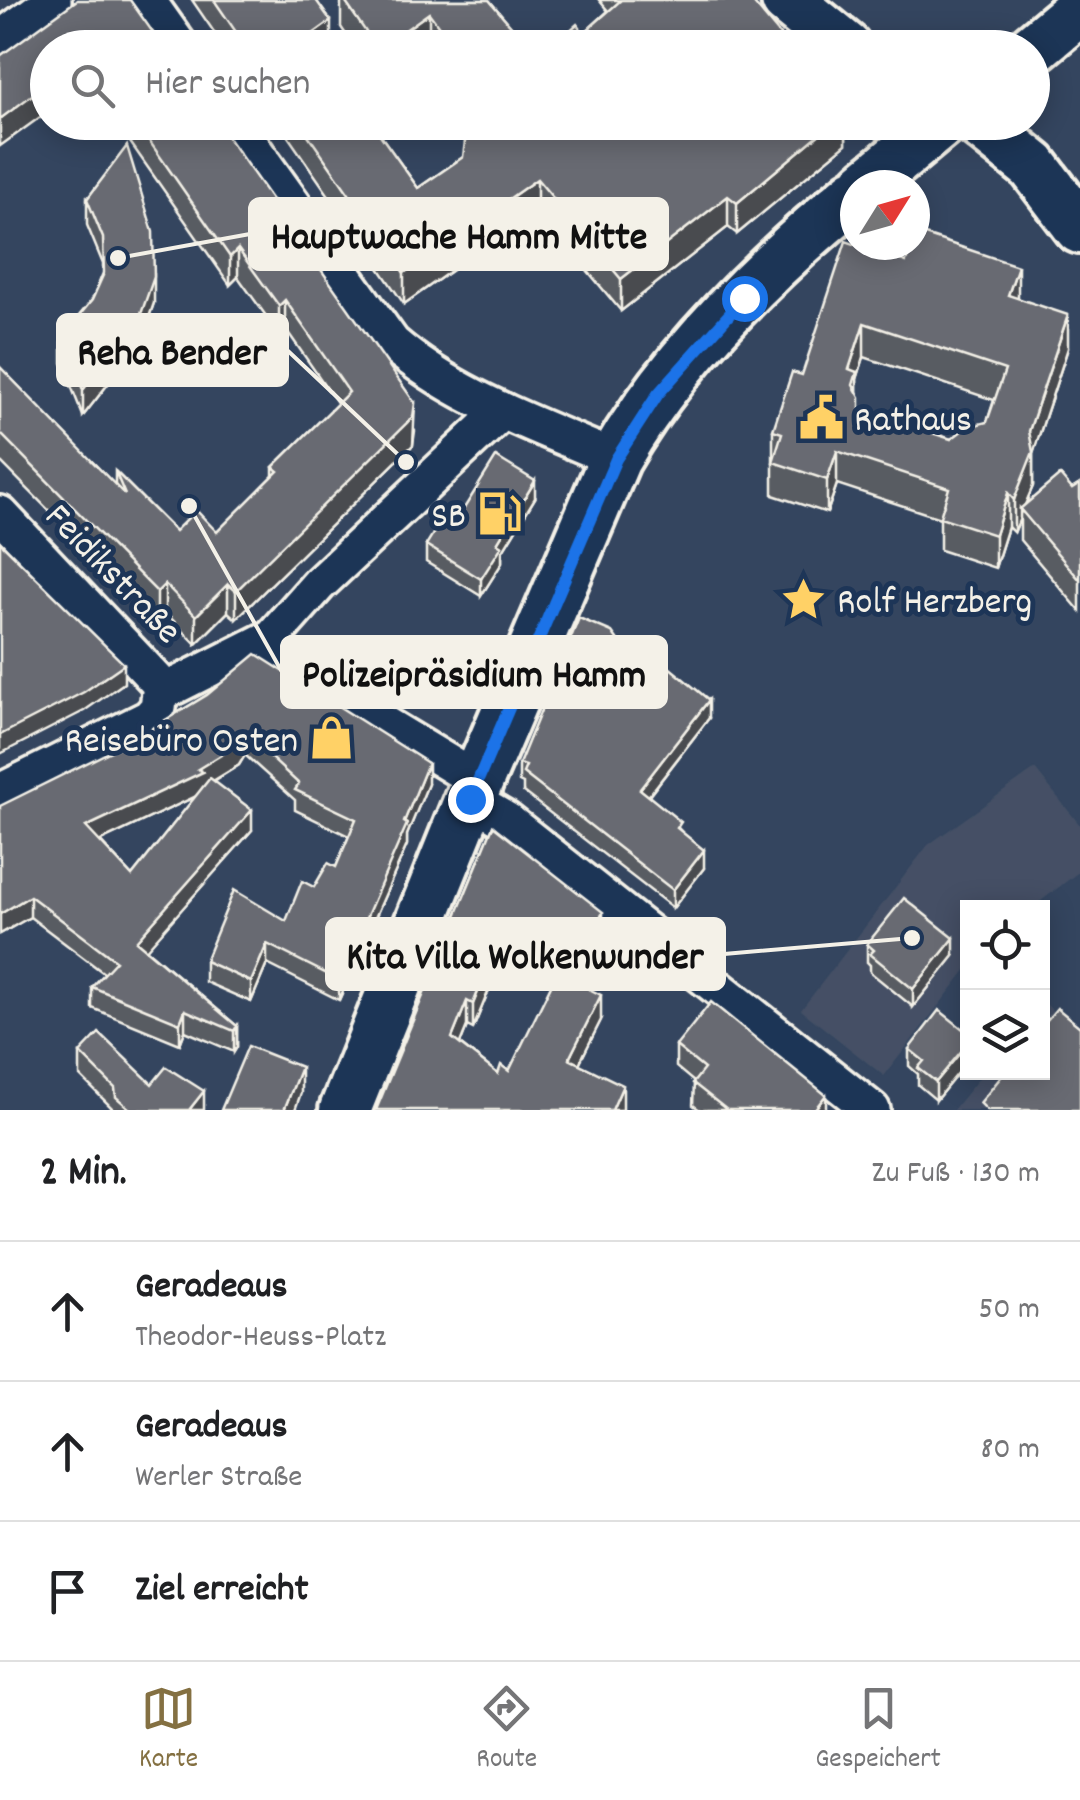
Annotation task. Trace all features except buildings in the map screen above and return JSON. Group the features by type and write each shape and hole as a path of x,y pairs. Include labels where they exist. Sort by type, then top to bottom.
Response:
{"main road":[{"path":"787,0 824,30"},
{"path":"1050,33 1080,9"},
{"path":"884,170 920,140"},
{"path":"1000,140 1033,166 1080,228"},
{"path":"344,1110 474,790 616,459 636,423 696,351 789,252 840,207"}],"street":[{"path":"0,39 53,0"},
{"path":"147,0 168,30"},
{"path":"247,140 392,343 425,372 503,411 616,459"},
{"path":"0,792 149,718 158,708 161,693 272,637 318,584 503,411"},
{"name":"Feidikstraße","path":"0,514 155,674 161,693"},
{"path":"272,637 283,664 474,790 506,820 872,1110"}],"shaded area":[{"path":"1035,769 1080,825 1080,871 1042,900 960,900 960,978 884,1076 801,1010 928,845"},
{"path":"1050,1008 1080,1038 1080,1110 953,1110 977,1080 1050,1080"}],"place":[{"name":"Hauptwache Hamm Mitte","path":"118,258"},
{"name":"Rathaus","path":"821,417"},
{"name":"Reha Bender","path":"406,462"},
{"name":"Polizeipräsidium Hamm","path":"189,506"},
{"name":"SB","path":"499,513"},
{"name":"Rolf Herzberg","path":"804,599"},
{"name":"Reisebüro Osten","path":"331,738"},
{"name":"Kita Villa Wolkenwunder","path":"912,938"}],"route":[{"path":"470,799 616,459 658,394 744,298"}]}
